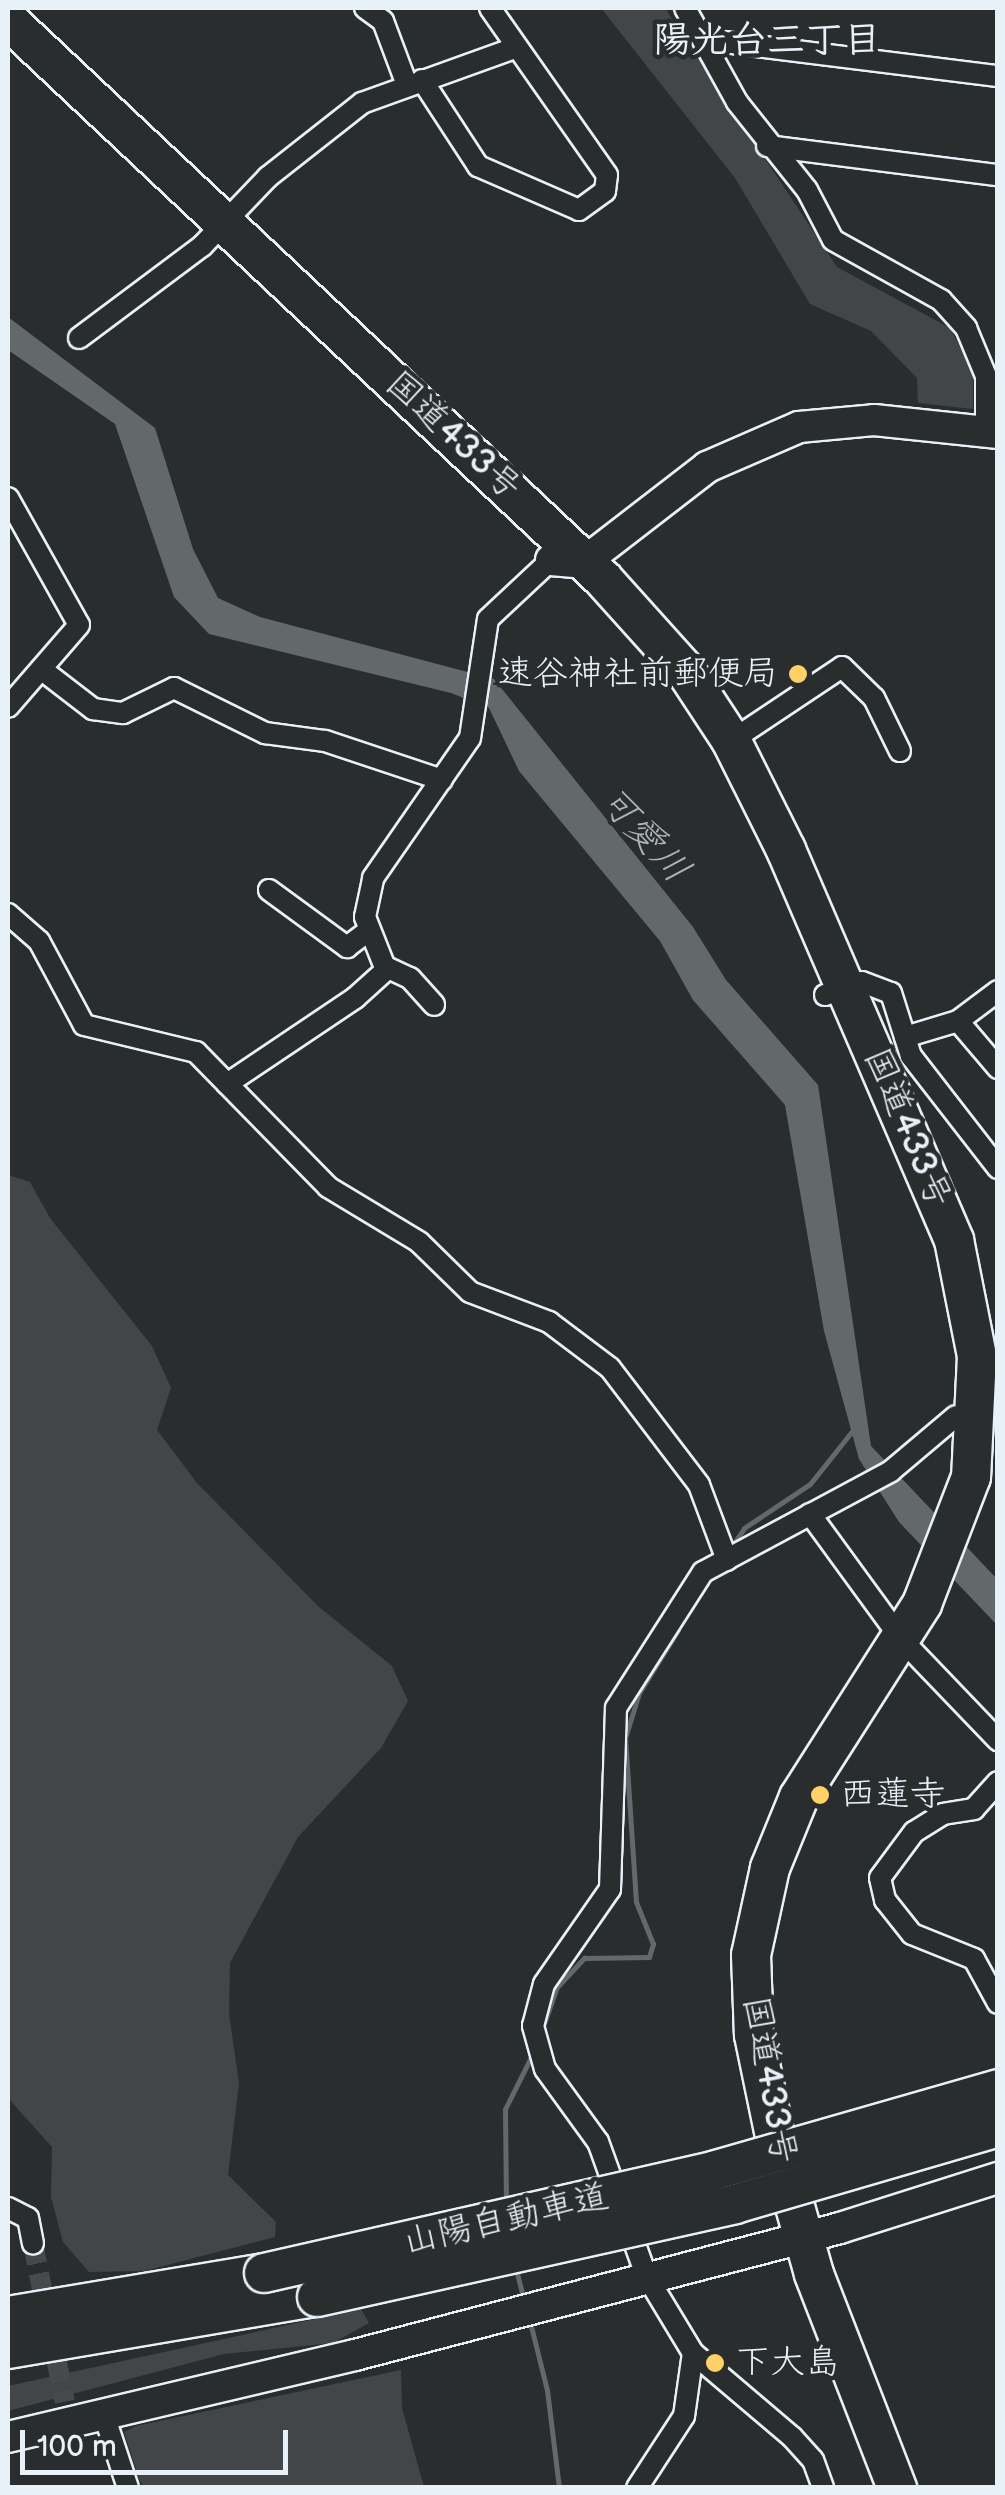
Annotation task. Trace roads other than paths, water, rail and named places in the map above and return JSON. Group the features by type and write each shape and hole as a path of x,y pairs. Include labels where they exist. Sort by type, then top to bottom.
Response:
{"highway":[{"name":"国道433号","path":"8,20 217,231"},
{"name":"国道433号","path":"8,52 217,231 586,562 685,670 730,740 968,1288 979,1409 971,1477 945,1519 894,1631 779,1788 752,1862 732,1949 736,2081 792,2241 887,2488"},
{"name":"国道433号","path":"586,562 594,600 698,726 836,990 941,1268 956,1341 956,1416 945,1519"},
{"name":"山陽自動車道","path":"8,2316 264,2273 716,2170 998,2089"},
{"name":"山陽自動車道","path":"8,2353 317,2298 735,2204 998,2127"},
{"name":"国道433号","path":"792,2241 897,2488"}],"street":[{"path":"365,8 383,21 415,82 478,166 583,210 609,180 490,8"},
{"path":"434,1005 410,978 386,966 368,931 373,878 470,738 477,710 478,665 488,619 586,562 707,467 775,434 874,420 992,432 986,376 956,314 833,240 806,190 767,146 708,40 685,8"},
{"path":"708,40 998,76"},
{"path":"80,338 217,231 268,177 355,108 415,82 515,48"},
{"path":"767,146 998,175"},
{"path":"8,498 79,625 8,707"},
{"path":"742,732 842,667 874,698 900,751"},
{"path":"41,670 93,709 123,713 174,688 265,733 325,741 442,780"},
{"path":"269,890 347,947 368,931"},
{"path":"8,914 39,941 84,1025 196,1052 328,1186 419,1242 470,1292 549,1322 610,1368 699,1485 727,1560"},
{"path":"226,1084 355,998 386,966"},
{"path":"836,990 877,984 891,993 910,1056 998,1168"},
{"path":"905,1037 958,1021 998,991"},
{"path":"958,1021 998,1068"},
{"path":"823,2488 813,2460 792,2437 693,2353 646,2275 598,2142 539,2056 535,2012 544,1984 610,1888 616,1708 689,1587 727,1560 894,1469 956,1416"},
{"path":"810,1514 894,1631 998,1740"},
{"path":"998,1782 974,1809 942,1814 917,1829 880,1878 886,1900 912,1934 974,1958 998,2003"},
{"path":"8,2437 68,2412 104,2416 646,2275 792,2241 998,2178"},
{"path":"8,2208 28,2218 33,2244"},
{"path":"637,2488 684,2416 693,2353"},
{"path":"104,2416 128,2488"}],"waterway":[{"path":"730,1549 744,1528 810,1484 853,1430"},
{"path":"544,2024 557,1987 584,1958 649,1957 653,1944 636,1902 625,1738 639,1693 678,1630"},
{"path":"506,2205 505,2109 533,2053"},
{"path":"515,2265 523,2298"},
{"path":"529,2318 547,2390 559,2488"}],"tunnel":[{"path":"33,2244 65,2402"}],"place":[{"name":"速谷神社前郵便局","path":"798,674"},
{"name":"西蓮寺","path":"820,1795"},
{"name":"下大島","path":"715,2363"}],"district":[{"name":"陽光台三丁目","path":"767,41"}],"water label":[{"name":"可愛川","path":"644,835"}]}
